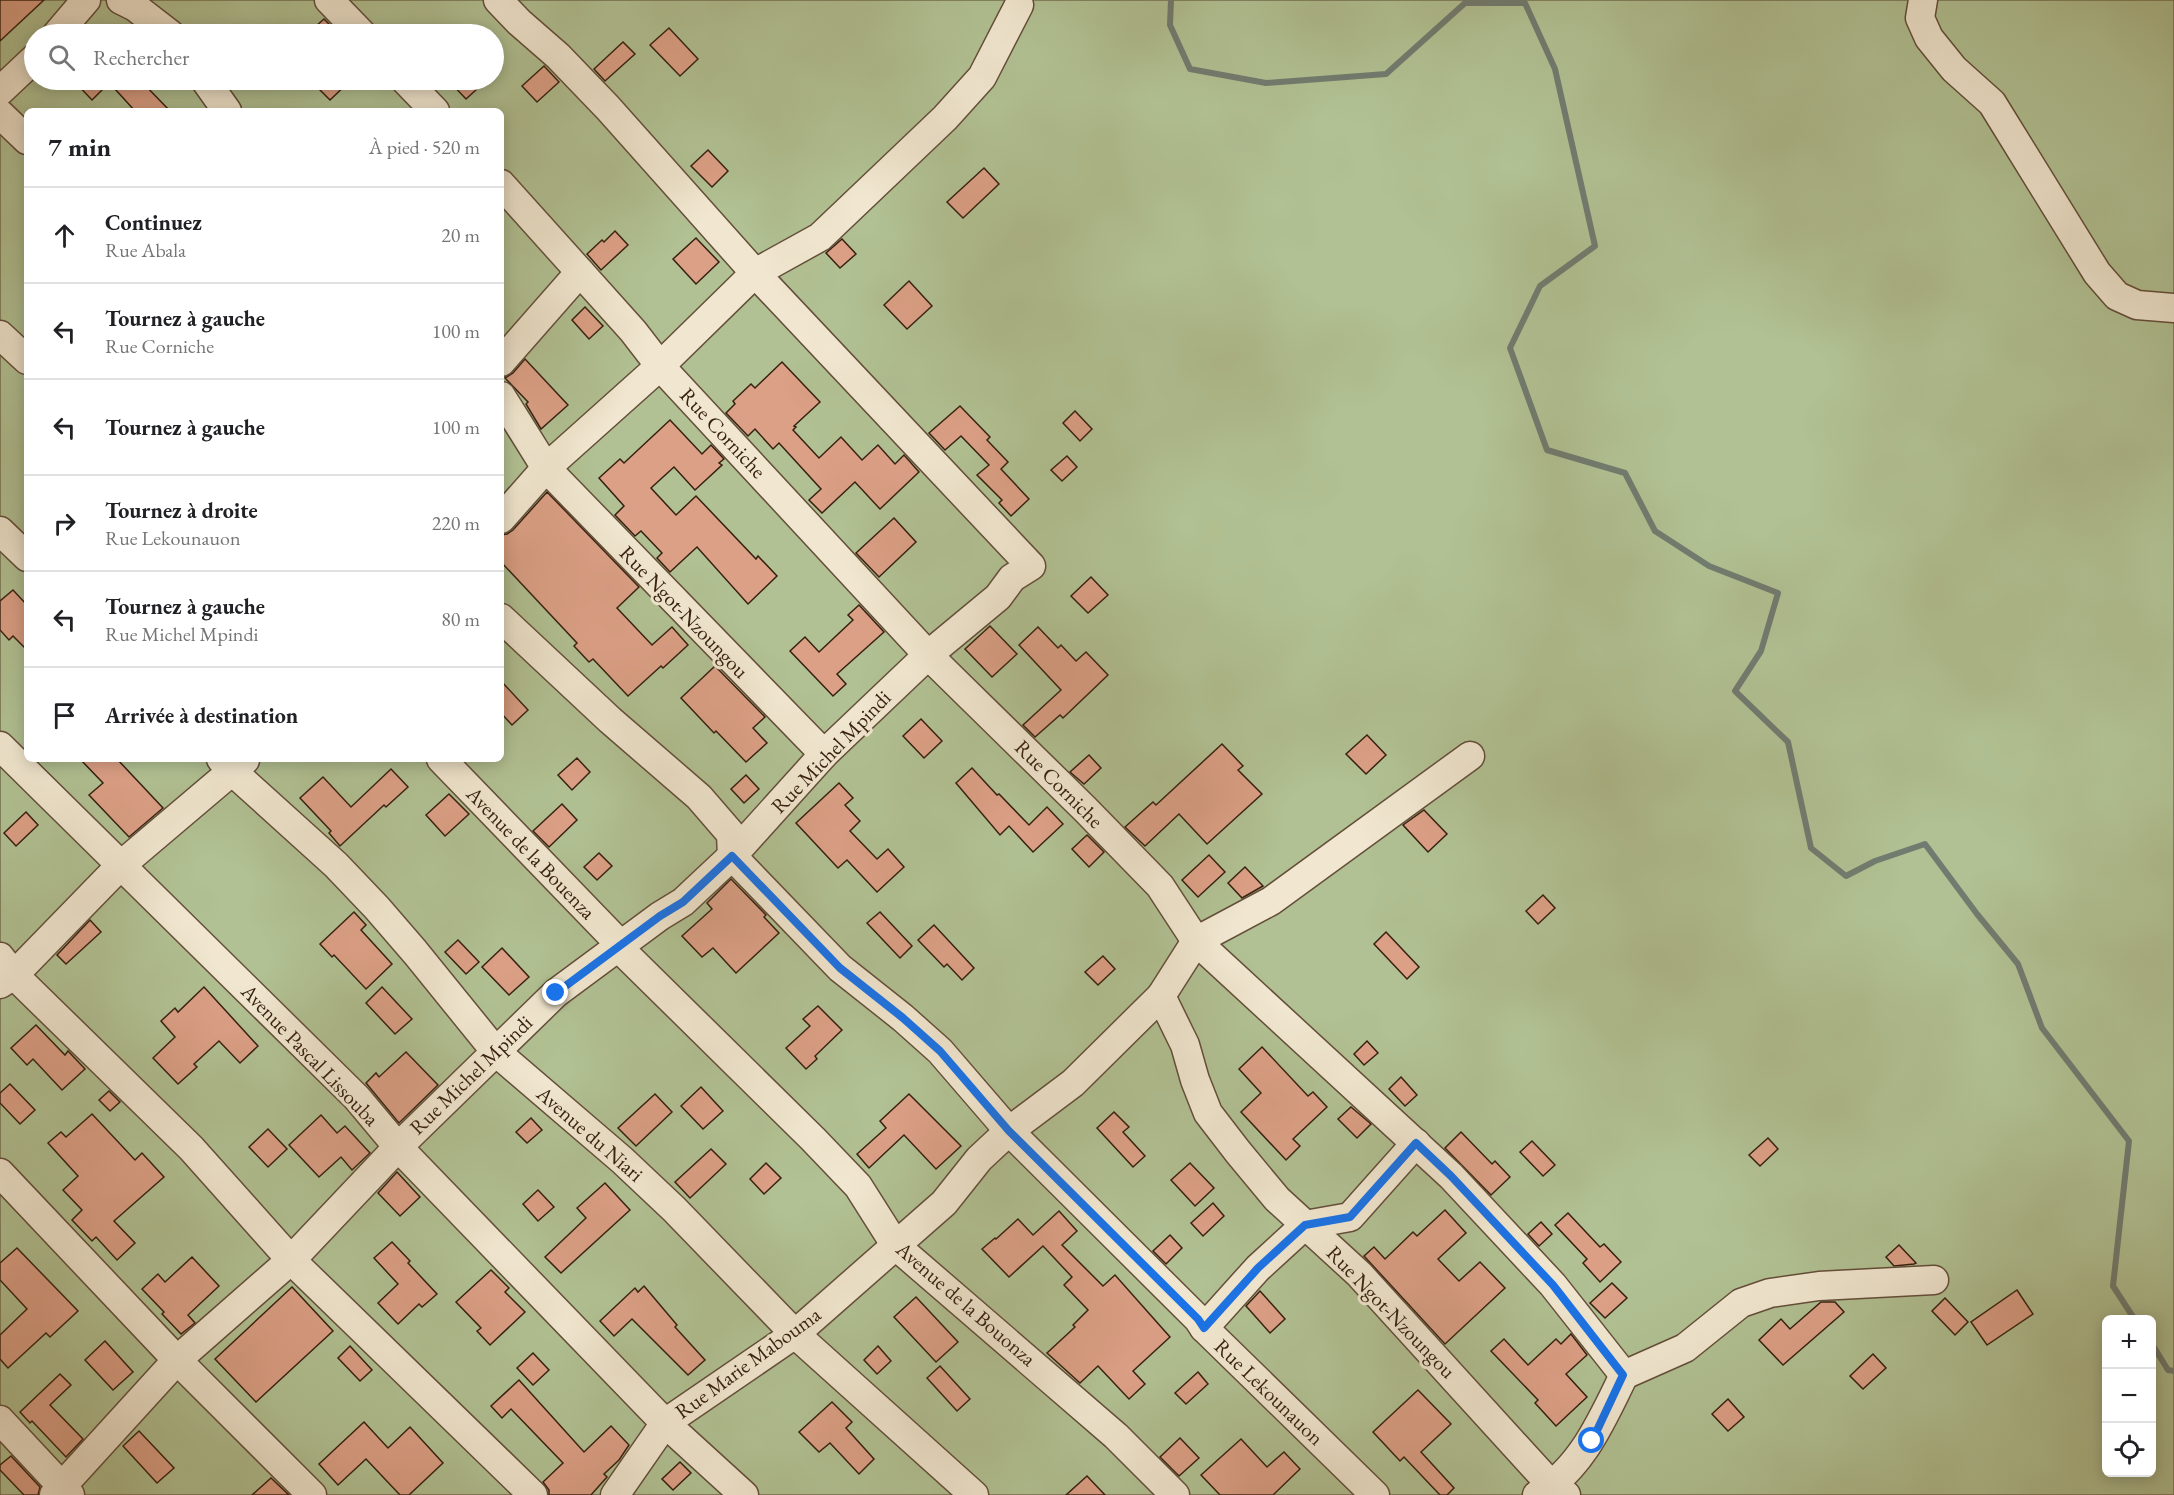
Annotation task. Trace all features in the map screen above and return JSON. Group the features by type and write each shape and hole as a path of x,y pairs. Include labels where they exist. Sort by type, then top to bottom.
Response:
{"street":[{"path":"66,24 86,0"},
{"path":"121,0 135,7 158,24"},
{"path":"329,0 352,24"},
{"path":"498,0 558,56 601,101 755,273"},
{"path":"1923,0 1920,18 1929,38 1954,69 1992,103 2097,273 2117,296 2137,305 2174,308"},
{"path":"504,516 546,468 660,366 755,273 820,237 945,118 982,77 1019,5"},
{"path":"0,92 24,68"},
{"path":"212,90 224,108"},
{"path":"415,90 432,108"},
{"path":"0,114 24,137"},
{"name":"Rue Corniche","path":"504,187 633,331 660,366 928,655 1085,808 1160,886 1196,941 1451,1176 1553,1285 1623,1375"},
{"path":"505,350 580,272"},
{"name":"Rue Michel Mpindi","path":"62,1492 177,1360 291,1260 398,1147 556,993 660,916 683,902 732,856 824,754 928,655 998,597 1012,578 1031,566 755,273"},
{"path":"0,335 24,357"},
{"name":"Rue Ngot-Nzoungou","path":"504,401 546,468 824,754"},
{"path":"0,531 24,554"},
{"path":"504,621 610,720 699,797 732,834 732,856"},
{"path":"1196,941 1271,901 1470,756"},
{"name":"Avenue Pascal Lissouba","path":"11,758 357,1098 398,1147 665,1423 744,1495"},
{"name":"Avenue de la Bouenza","path":"444,762 612,936 619,948"},
{"path":"233,763 5,972 191,1148 291,1260 533,1495"},
{"name":"Avenue du Niari","path":"233,763 377,908 495,1052 648,1184 795,1334 974,1495"},
{"name":"Rue Lekounauon","path":"732,856 840,968 940,1051 1009,1131 1198,1319 1204,1328 1375,1495"},
{"name":"Rue Marie Mabouma","path":"615,1495 665,1423 795,1334 944,1203 979,1159 1009,1131 1073,1083 1161,996 1196,941"},
{"name":"Avenue de la Bouonza","path":"619,948 763,1092 813,1138 858,1186 896,1246 1116,1436 1175,1495"},
{"name":"Rue Ngot-Nzoungou","path":"1161,996 1185,1045 1208,1113 1277,1198 1359,1274 1552,1492"},
{"path":"1204,1328 1258,1268 1305,1225 1350,1217 1416,1143"},
{"path":"0,1173 177,1360 312,1495"},
{"path":"1552,1492 1592,1441 1623,1375 1685,1348 1741,1303 1770,1293 1819,1286 1934,1280"},
{"path":"0,1420 62,1492"}],"green space":[{"path":"0,0 2174,0 2174,1495 0,1495"}],"building":[{"path":"0,0 44,0 0,41"},
{"path":"324,19 329,24 318,24"},
{"path":"669,28 698,59 680,76 650,45"},
{"path":"623,42 635,54 605,81 594,69"},
{"path":"544,66 559,82 537,102 522,86"},
{"path":"82,90 102,90 92,100"},
{"path":"116,90 150,90 167,108 132,108"},
{"path":"320,90 340,90 330,100"},
{"path":"457,90 476,90 466,99"},
{"path":"708,150 728,171 712,187 691,166"},
{"path":"984,168 999,184 963,218 947,202"},
{"path":"615,231 628,245 601,270 587,254"},
{"path":"696,238 719,262 696,284 673,259"},
{"path":"842,239 856,254 840,268 826,253"},
{"path":"909,281 932,306 907,329 884,305"},
{"path":"585,307 603,326 589,339 572,320"},
{"path":"525,359 568,405 541,429 526,404 528,402 505,378 513,373"},
{"path":"782,362 820,402 794,426 796,427 793,430 819,458 841,437 862,460 878,445 895,464 904,455 919,472 880,509 855,482 822,513 809,500 821,489 779,443 773,449 755,429 748,436 726,413 735,404 733,401 751,384 755,388"},
{"path":"960,406 990,437 987,440 1008,462 1001,469 1029,499 1011,516 999,503 1002,500 977,475 989,465 961,436 945,450 929,433"},
{"path":"1075,411 1092,429 1080,441 1063,423"},
{"path":"670,420 702,454 711,445 724,459 719,463 722,465 695,490 674,467 651,488 676,515 696,496 756,559 758,556 777,576 748,604 697,547 670,572 657,558 662,553 641,531 635,536 615,515 624,506 599,478 620,459 624,463"},
{"path":"1067,456 1077,467 1062,481 1051,470"},
{"path":"547,492 639,587 617,608 652,645 672,627 688,645 628,696 593,659 589,662 574,646 577,643 504,565 504,534 513,530"},
{"path":"894,518 916,542 879,577 856,553"},
{"path":"1091,577 1108,595 1088,613 1071,596"},
{"path":"13,590 24,602 24,647 13,636 9,640 0,630 0,601"},
{"path":"859,605 884,632 837,674 846,684 833,696 790,651 805,637 819,652 853,620 848,615"},
{"path":"990,626 1017,654 992,677 965,649"},
{"path":"1038,627 1058,648 1061,645 1076,661 1086,652 1108,675 1063,718 1060,715 1035,737 1023,725 1061,690 1019,645"},
{"path":"715,666 765,717 753,728 767,743 746,762 681,698"},
{"path":"504,684 528,710 512,725 504,716"},
{"path":"921,719 942,741 924,758 903,736"},
{"path":"1367,735 1386,755 1366,774 1346,754"},
{"path":"1222,744 1243,766 1238,770 1262,794 1207,844 1179,814 1145,846 1125,827 1153,802 1156,805"},
{"path":"1089,755 1101,768 1084,784 1070,772"},
{"path":"577,758 590,772 572,790 558,775"},
{"path":"83,762 120,762 163,808 129,837 89,795 103,783"},
{"path":"972,768 1029,825 1047,807 1063,824 1033,852 1009,826 1000,835 956,783"},
{"path":"391,769 408,787 386,807 384,805 340,846 329,833 331,831 300,798 323,777 351,807"},
{"path":"746,775 759,789 744,803 731,789"},
{"path":"839,783 853,798 845,805 860,821 850,831 877,859 888,849 904,867 877,892 847,860 838,868 796,823"},
{"path":"449,794 469,814 445,836 426,815"},
{"path":"562,804 577,820 549,847 533,831"},
{"path":"1424,810 1447,834 1428,852 1403,825"},
{"path":"26,812 38,825 16,846 4,833"},
{"path":"1087,835 1104,852 1089,867 1072,849"},
{"path":"599,853 612,866 597,880 584,867"},
{"path":"1209,855 1225,872 1198,897 1182,880"},
{"path":"1245,867 1263,886 1242,898 1228,883"},
{"path":"731,879 766,915 764,917 779,933 736,973 713,948 702,957 682,936 712,909 707,903"},
{"path":"1543,895 1555,908 1538,924 1526,911"},
{"path":"354,912 366,925 361,930 392,964 366,989 334,955 332,957 320,944"},
{"path":"880,912 912,946 900,958 867,923"},
{"path":"90,920 101,932 66,964 57,955"},
{"path":"934,925 974,968 962,980 947,964 944,967 918,940"},
{"path":"1386,932 1419,967 1407,979 1374,944"},
{"path":"458,940 479,962 466,974 445,952"},
{"path":"502,948 529,977 509,995 482,967"},
{"path":"1103,956 1115,969 1098,985 1085,972"},
{"path":"204,987 258,1046 240,1063 219,1041 194,1064 197,1067 178,1084 153,1058 175,1037 161,1021 175,1008 178,1012"},
{"path":"382,987 412,1019 395,1034 366,1003"},
{"path":"818,1006 842,1030 815,1056 817,1059 806,1069 786,1048 810,1026 803,1019"},
{"path":"36,1025 65,1055 68,1051 85,1069 62,1090 33,1059 27,1065 11,1048"},
{"path":"1367,1041 1378,1053 1364,1065 1354,1054"},
{"path":"1262,1047 1308,1096 1313,1092 1327,1107 1293,1139 1300,1146 1286,1160 1241,1112 1261,1093 1239,1069"},
{"path":"406,1052 438,1085 399,1123 366,1083 376,1073 379,1077"},
{"path":"1401,1077 1417,1095 1405,1106 1389,1089"},
{"path":"10,1084 35,1110 20,1124 0,1103 0,1093"},
{"path":"701,1087 723,1111 703,1129 681,1106"},
{"path":"109,1091 120,1102 110,1111 99,1100"},
{"path":"655,1094 672,1112 636,1146 618,1128"},
{"path":"909,1094 961,1146 936,1169 904,1135 869,1168 857,1154 886,1128 880,1121"},
{"path":"1351,1107 1371,1124 1357,1138 1338,1119"},
{"path":"1114,1112 1129,1127 1123,1132 1145,1156 1133,1167 1097,1128"},
{"path":"92,1114 135,1160 142,1153 164,1177 114,1221 135,1243 117,1260 96,1237 92,1241 72,1220 82,1210 63,1190 78,1176 48,1143 61,1132 66,1137"},
{"path":"321,1115 337,1133 345,1126 370,1153 352,1170 341,1157 319,1177 289,1145"},
{"path":"531,1118 542,1130 527,1143 516,1132"},
{"path":"268,1129 287,1149 268,1167 249,1147"},
{"path":"1461,1132 1492,1164 1495,1161 1510,1177 1491,1195 1445,1148"},
{"path":"1768,1138 1778,1149 1760,1166 1749,1155"},
{"path":"1532,1141 1555,1165 1543,1176 1520,1152"},
{"path":"711,1149 726,1164 690,1198 675,1182"},
{"path":"766,1163 781,1178 764,1194 750,1179"},
{"path":"1190,1163 1214,1188 1195,1206 1171,1180"},
{"path":"397,1172 420,1197 400,1216 378,1193"},
{"path":"605,1183 630,1210 561,1273 545,1257 586,1218 577,1208"},
{"path":"538,1190 554,1207 538,1221 523,1204"},
{"path":"1213,1203 1224,1216 1203,1236 1191,1223"},
{"path":"1445,1210 1466,1233 1438,1259 1459,1281 1480,1262 1505,1288 1445,1344 1364,1256 1374,1247 1385,1259 1413,1232 1417,1236"},
{"path":"1059,1211 1077,1231 1062,1245 1103,1286 1115,1275 1170,1337 1133,1371 1145,1384 1129,1399 1098,1366 1080,1383 1047,1353 1075,1327 1073,1325 1088,1310 1064,1285 1072,1277 1043,1246 1009,1277 982,1249 1018,1219 1033,1235"},
{"path":"1568,1213 1600,1247 1604,1244 1621,1262 1600,1282 1583,1263 1587,1259 1555,1225"},
{"path":"1541,1222 1552,1234 1539,1246 1528,1234"},
{"path":"1170,1235 1182,1248 1166,1264 1153,1251"},
{"path":"392,1242 437,1294 422,1307 419,1304 398,1324 378,1303 398,1284 374,1258"},
{"path":"1899,1245 1916,1263 1894,1266 1886,1257"},
{"path":"17,1248 78,1311 50,1337 46,1333 8,1368 0,1359 0,1335 27,1309 0,1280 0,1263"},
{"path":"192,1257 219,1286 188,1315 195,1323 181,1334 142,1289 158,1274 165,1282"},
{"path":"491,1270 509,1288 505,1292 525,1312 490,1345 477,1331 481,1328 456,1302"},
{"path":"1612,1283 1627,1298 1605,1318 1590,1303"},
{"path":"644,1286 677,1325 675,1327 705,1360 688,1375 632,1319 614,1336 600,1321 635,1288 638,1292"},
{"path":"292,1287 333,1331 256,1402 215,1359"},
{"path":"2017,1290 2033,1314 1987,1345 1971,1322"},
{"path":"1260,1291 1285,1319 1270,1333 1246,1306"},
{"path":"916,1297 958,1342 936,1362 894,1317"},
{"path":"1945,1298 1968,1322 1955,1335 1932,1311"},
{"path":"1821,1302 1835,1302 1844,1312 1783,1365 1759,1340 1781,1319 1790,1329"},
{"path":"1571,1334 1587,1355 1566,1374 1587,1397 1556,1426 1535,1403 1538,1400 1491,1351 1504,1339 1528,1365 1556,1339 1561,1344"},
{"path":"105,1341 133,1372 113,1390 85,1360"},
{"path":"350,1346 372,1370 360,1381 338,1358"},
{"path":"878,1346 891,1361 877,1374 864,1360"},
{"path":"533,1353 549,1370 533,1385 517,1368"},
{"path":"1873,1354 1886,1368 1863,1389 1850,1376"},
{"path":"940,1366 970,1399 957,1411 927,1378"},
{"path":"1198,1372 1208,1384 1186,1404 1175,1393"},
{"path":"60,1374 71,1385 50,1405 83,1439 66,1457 32,1421 30,1423 20,1412"},
{"path":"519,1380 584,1452 611,1426 629,1445 619,1460 604,1474 607,1477 591,1495 549,1495 549,1490 543,1482 563,1463 511,1409 502,1418 491,1406"},
{"path":"1418,1390 1451,1424 1421,1452 1454,1488 1447,1495 1440,1495 1404,1457 1400,1461 1373,1432"},
{"path":"1728,1399 1744,1417 1728,1431 1712,1414"},
{"path":"832,1402 852,1422 846,1428 874,1459 859,1474 830,1443 819,1452 799,1432"},
{"path":"364,1422 388,1448 410,1427 443,1463 409,1495 400,1495 366,1459 338,1485 319,1464"},
{"path":"139,1431 174,1468 157,1483 123,1446"},
{"path":"1180,1438 1199,1458 1179,1476 1160,1457"},
{"path":"1241,1439 1267,1467 1284,1452 1300,1469 1273,1495 1220,1495 1201,1475"},
{"path":"11,1456 40,1487 38,1495 24,1495 0,1470 0,1465"},
{"path":"680,1462 691,1473 673,1490 662,1479"},
{"path":"1087,1476 1105,1495 1066,1495"},
{"path":"271,1478 289,1495 252,1495"}],"waterway":[{"path":"1171,0 1170,25 1190,69 1266,83 1386,74 1465,3 1525,3 1555,69 1595,246 1540,286 1510,348 1547,450 1625,473 1655,531 1709,566 1778,593 1761,651 1735,691 1788,742 1811,848 1846,876 1875,861 1925,844 2018,964 2042,1028 2129,1141 2113,1286 2132,1315"},
{"path":"2156,1350 2168,1370 2174,1371"}],"route":[{"path":"556,993 660,916 683,902 732,856 840,968 940,1051 1009,1131 1198,1319 1204,1328 1258,1268 1305,1225 1350,1217 1416,1143 1451,1176 1553,1285 1623,1375 1592,1441"}]}
